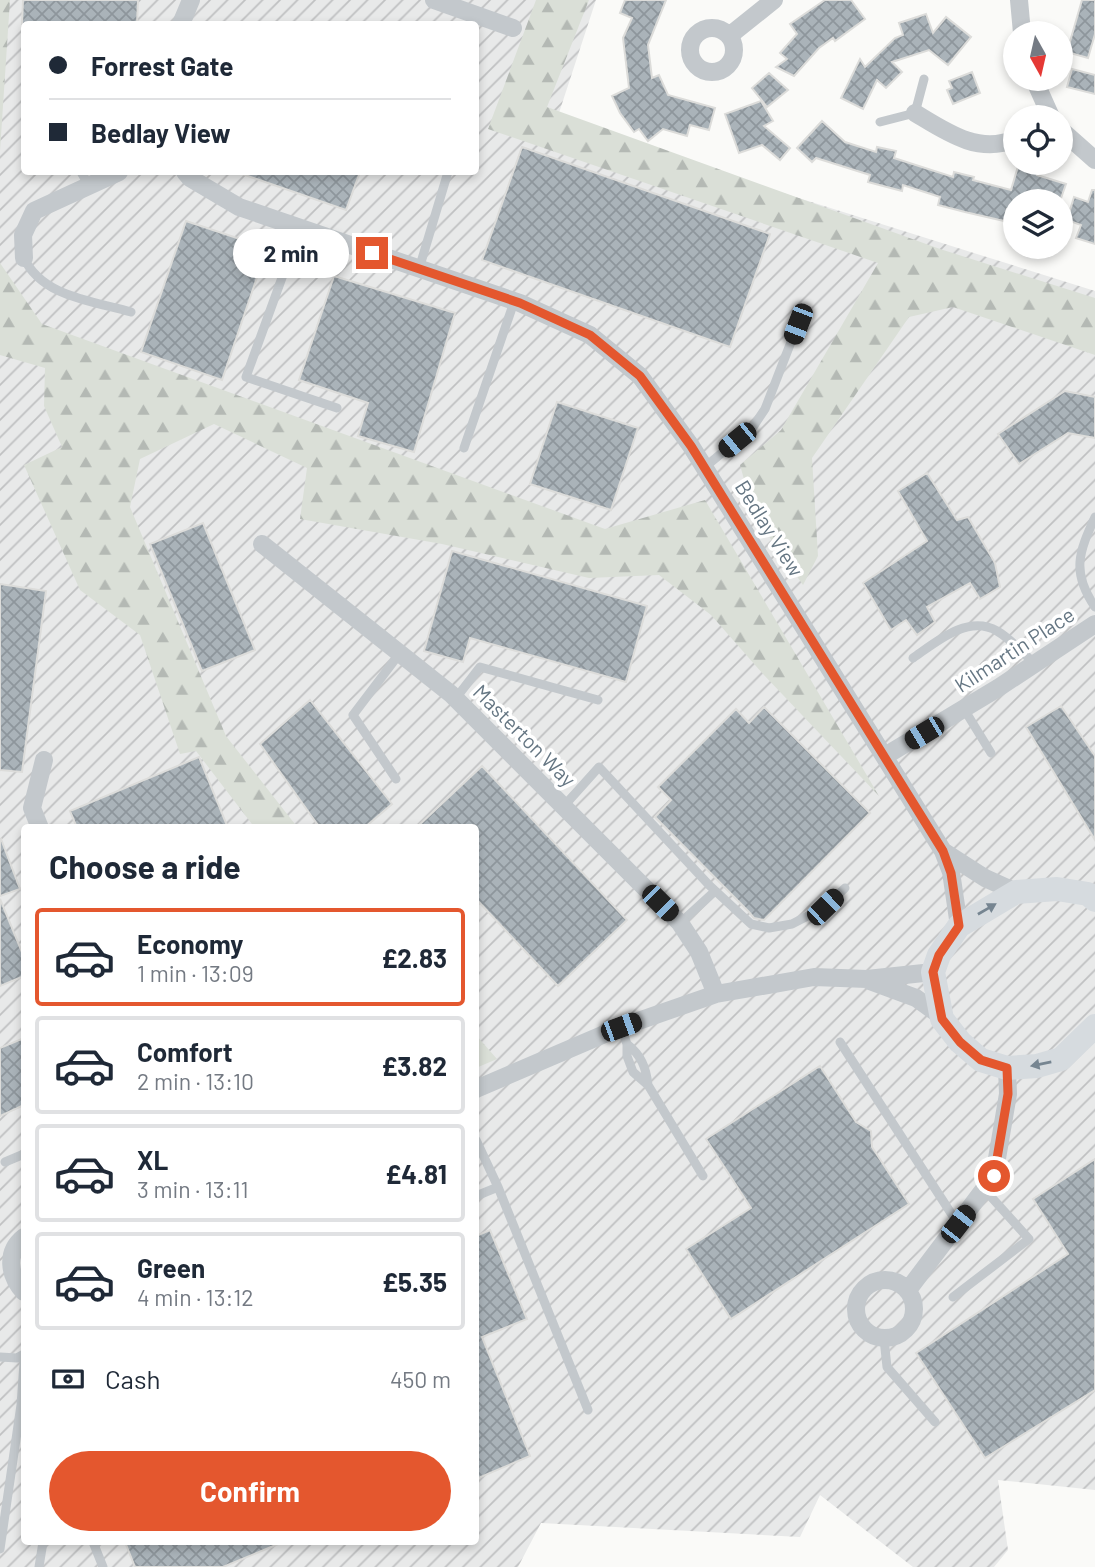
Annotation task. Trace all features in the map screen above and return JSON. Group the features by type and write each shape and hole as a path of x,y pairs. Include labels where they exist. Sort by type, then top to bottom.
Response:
{"street":[{"path":"182,21 191,0"},
{"path":"434,0 513,29"},
{"path":"729,36 774,0"},
{"path":"1019,0 1020,21"},
{"path":"915,113 955,137 984,146 1003,142"},
{"path":"1073,141 1095,160"},
{"path":"24,258 23,235 34,211 85,179 104,175"},
{"name":"Bedlay View","path":"188,175 239,207 514,302 590,335 640,376 705,467 943,851 951,873 959,926"},
{"name":"Masterton Way","path":"262,544 456,698 680,923 699,952 716,994"},
{"name":"Kilmartin Place","path":"885,756 964,709 1095,624"},
{"path":"38,824 32,808 44,760"},
{"name":"Bedlay View","path":"943,851 985,878 1016,892"},
{"path":"941,1016 933,972 939,955 959,926 1016,892 1057,889 1087,894 1095,900"},
{"path":"479,1088 624,1036 716,994 814,977 867,979 933,972"},
{"path":"867,979 916,998 941,1016 960,1042 981,1060 1007,1068 1037,1066 1061,1059 1095,1026"},
{"path":"908,1290 994,1176 1008,1094 1007,1068"},
{"path":"21,1241 13,1250 10,1261 12,1273 21,1289"},
{"path":"887,1280 897,1282 908,1290 915,1309 912,1324 905,1332 884,1339 874,1337 860,1324 856,1315 857,1300 862,1291 877,1281 887,1280"}],"lane":[{"path":"880,122 915,113 924,79"},
{"path":"419,269 447,175"},
{"path":"300,228 246,377 337,408"},
{"path":"24,258 30,271 54,290 131,312"},
{"path":"464,448 514,302"},
{"path":"705,467 753,427 765,408 798,324"},
{"path":"1095,517 1081,548 1080,575 1084,592 1095,607"},
{"path":"913,658 953,631 979,626 996,631 1035,664"},
{"path":"396,779 353,715 400,653"},
{"path":"456,698 480,667 598,700"},
{"path":"964,709 991,753"},
{"path":"564,806 599,767 715,891 751,924 769,928 792,924 825,907 845,888"},
{"path":"680,923 715,891"},
{"path":"624,1036 633,1072 648,1085 702,1176"},
{"path":"840,1042 958,1224"},
{"path":"479,1146 588,1410"},
{"path":"5,1162 21,1155"},
{"path":"479,1195 498,1187"},
{"path":"953,1297 1029,1239 984,1189"},
{"path":"884,1339 887,1367 935,1422"},
{"path":"0,1357 21,1356"},
{"path":"0,1549 21,1418"},
{"path":"39,1567 43,1545"},
{"path":"94,1545 103,1567"}],"shaded area":[{"path":"0,0 596,0 556,122 1095,291 1095,1490 998,1480 1008,1550 994,1567 913,1567 820,1495 800,1537 541,1523 518,1567 0,1567"}],"green space":[{"path":"0,0 10,0 0,151"},
{"path":"536,0 589,0 547,107 940,249 1095,298 1095,355 953,307 909,317 812,458 818,556 803,585 754,515 740,465 781,430 878,263 488,129"},
{"path":"0,263 42,324 605,529 705,500 879,796 711,615 659,575 589,578 442,544 300,519 307,468 214,424 140,459 130,507 226,736 295,824 252,824 196,751 180,754 140,635 80,590 24,465 62,447 44,406 45,368 0,355"},
{"path":"479,1038 497,1059 479,1067"}],"building":[{"path":"23,0 138,0 137,21 22,21"},
{"path":"625,0 666,0 648,45 652,78 659,75 668,95 715,108 709,130 690,125 687,136 663,129 648,141 639,129 634,132 620,113 612,96 629,88 623,38 632,18 620,13"},
{"path":"825,0 851,0 865,19 835,41 833,38 819,48 794,76 776,67 787,59 780,53 797,34 790,24"},
{"path":"1082,0 1095,0 1095,34 1088,58 1073,54 1073,31"},
{"path":"926,14 933,33 946,17 971,37 948,65 929,50 892,62 902,72 886,88 877,80 863,109 841,98 860,59 865,67 895,38 903,35 899,23"},
{"path":"1073,69 1095,75 1095,94 1073,88"},
{"path":"972,72 980,93 953,104 947,90 952,88 949,81"},
{"path":"769,73 788,90 767,107 752,88"},
{"path":"761,101 773,121 764,126 790,148 780,160 762,145 739,153 725,114"},
{"path":"822,121 845,142 876,152 877,147 896,151 894,158 953,177 954,172 974,177 973,180 1007,189 1003,189 1003,221 938,205 940,197 903,185 902,191 868,182 870,175 816,158 812,162 797,148"},
{"path":"522,147 770,234 730,347 482,260"},
{"path":"245,175 359,175 346,210"},
{"path":"1015,175 1037,175 1066,184 1064,189 1011,189"},
{"path":"1092,190 1095,190 1095,244 1076,238 1081,225 1073,222 1074,197 1088,202"},
{"path":"186,221 267,248 222,380 141,352"},
{"path":"334,276 455,313 414,452 358,436 368,403 299,380"},
{"path":"1065,391 1095,397 1095,438 1068,433 1019,464 998,434"},
{"path":"557,402 638,428 611,510 530,484"},
{"path":"927,473 957,520 968,517 995,563 1000,587 980,599 970,583 927,607 935,622 917,635 906,620 891,630 863,583 927,541 898,491"},
{"path":"203,523 255,650 202,671 150,544"},
{"path":"452,551 647,606 626,682 470,638 463,662 424,651"},
{"path":"0,584 46,591 22,772 0,770"},
{"path":"310,700 392,804 369,824 317,824 260,744"},
{"path":"1061,706 1095,756 1095,840 1026,727"},
{"path":"764,707 870,813 764,920 754,918 655,817 671,800 658,787 736,709 749,723"},
{"path":"199,757 226,824 75,824 70,811"},
{"path":"482,766 627,920 558,986 479,902 479,824 420,824"},
{"path":"0,840 20,889 0,896"},
{"path":"0,899 21,950 21,977 0,986"},
{"path":"21,1039 21,1106 0,1116 0,1048"},
{"path":"820,1066 856,1122 871,1131 872,1147 909,1204 731,1319 686,1249 751,1208 706,1139"},
{"path":"1095,1159 1095,1390 985,1458 916,1353 1068,1254 1033,1199"},
{"path":"490,1230 527,1319 482,1337 530,1456 479,1478 479,1235"},
{"path":"126,1545 276,1545 223,1567 135,1567"}],"route":[{"path":"372,253 520,303 590,335 640,376 691,446 943,851 951,873 959,926 939,955 933,972 942,1019 960,1042 981,1060 1007,1068 1008,1094 994,1176"}]}
